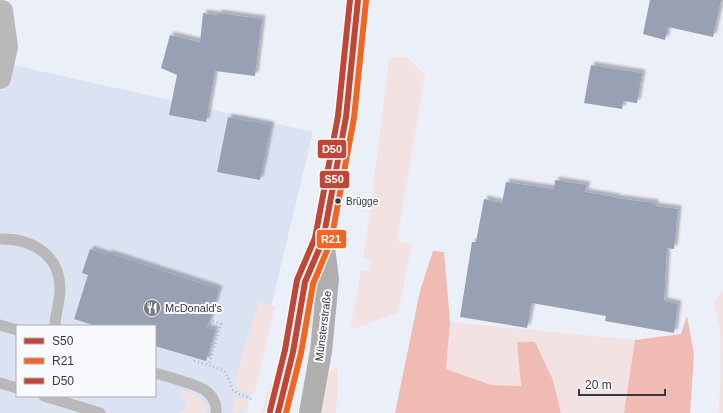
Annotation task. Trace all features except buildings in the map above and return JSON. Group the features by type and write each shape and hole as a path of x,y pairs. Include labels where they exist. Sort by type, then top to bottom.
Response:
{"main road":[{"name":"Münsterstraße","path":"269,408 293,352 305,282 323,240 346,117 358,0"},
{"name":"Münsterstraße","path":"310,413 321,351 328,279 323,240"}],"street":[{"path":"0,78 7,47 2,11"}],"lane":[{"path":"0,238 27,242 42,250 52,260 58,274 60,290 55,325"},
{"path":"0,325 16,330"},
{"path":"156,373 205,390 214,399 216,413"},
{"path":"0,383 16,388"},
{"path":"47,397 100,413"}],"path":[{"path":"209,320 221,324 209,365 226,373 233,390 236,393 269,408"}],"shaded area":[{"path":"407,57 425,75 397,241 412,244 398,313 350,330 361,270 369,271 371,260 363,258 389,58"},
{"path":"0,62 313,132 248,403 244,413 0,413"},
{"path":"433,251 444,252 450,322 446,369 491,385 521,386 517,342 535,342 553,380 561,413 395,413 420,291"},
{"path":"723,290 723,413 718,413 721,376 720,326 713,303"},
{"path":"259,301 275,307 254,395 238,389 234,383"},
{"path":"687,316 694,355 690,413 624,413 635,340 681,334"},
{"path":"450,322 635,340 624,413 561,413 553,380 535,342 517,342 521,386 491,385 446,369"},
{"path":"337,367 338,386 336,413 319,413 325,375"},
{"path":"272,381 274,381 268,413 261,413"},
{"path":"179,390 194,394 201,398 207,413 178,413 188,408"},
{"path":"235,397 249,402 247,412 239,409 238,413 234,413 233,405"}],"transit line":[{"name":"D50","path":"270,411 285,350 297,280 315,238 338,116 350,0"},
{"name":"S50","path":"278,413 293,352 305,282 323,240 346,117 358,0"},
{"name":"R21","path":"286,413 301,353 313,284 331,241 354,118 366,1"}],"place":[{"name":"Brügge","path":"338,201"},
{"name":"McDonald's","path":"152,308"}]}
